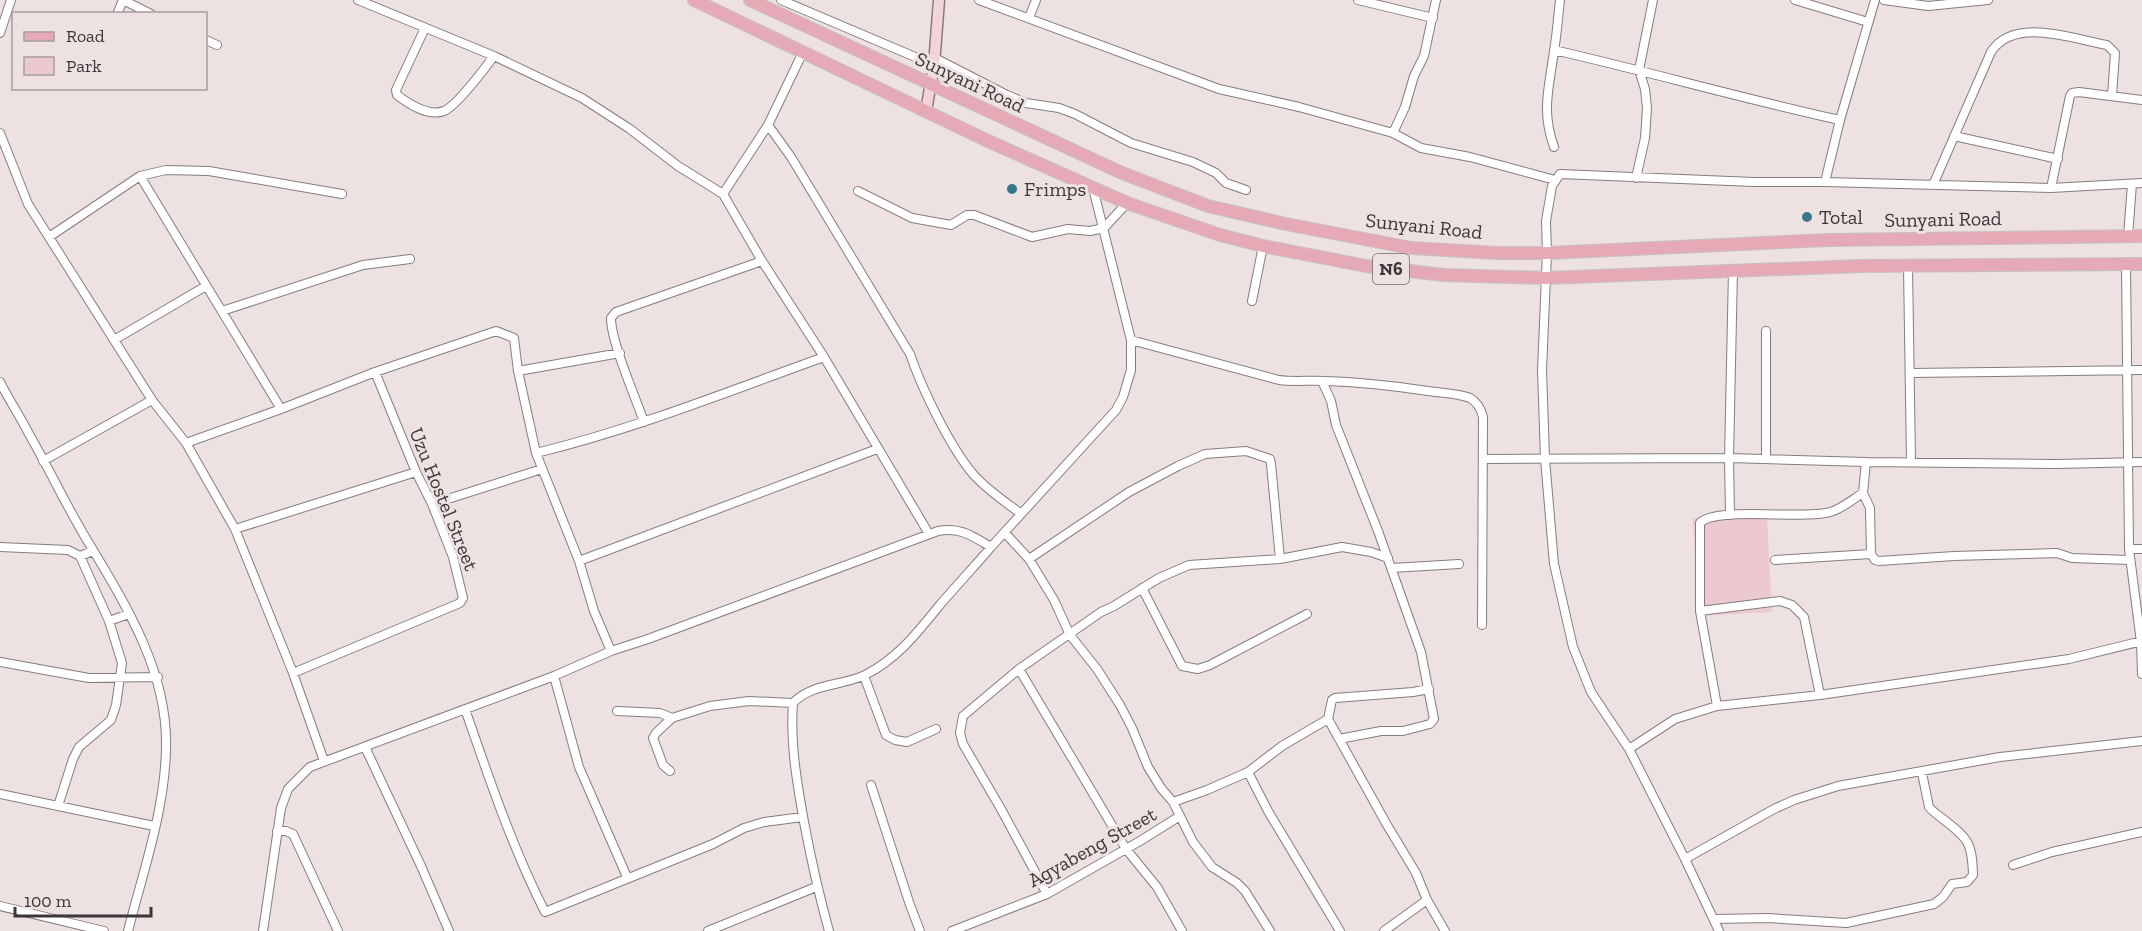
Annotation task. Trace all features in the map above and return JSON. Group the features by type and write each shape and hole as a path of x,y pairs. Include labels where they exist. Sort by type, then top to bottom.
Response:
{"main road":[{"name":"N6","path":"694,0 926,111 1127,203 1220,235 1263,246 1366,266 1433,273 1546,278 1860,266 2142,264"},
{"name":"Sunyani Road","path":"750,0 1122,173 1208,206 1411,248 1497,253 1547,253 1828,240 2142,236"}],"street":[{"path":"0,33 11,0"},
{"path":"123,0 147,12"},
{"path":"358,0 494,56 582,98 630,129 678,166 723,194 762,261 824,357 929,534"},
{"path":"781,0 934,62 1007,95 1026,102 1059,108 1131,143 1193,162 1215,173 1226,183 1246,190"},
{"path":"926,111 934,62 939,0"},
{"path":"980,0 1219,89 1299,107 1393,133 1421,148 1470,157 1555,180"},
{"path":"1029,18 1036,0"},
{"path":"1358,0 1433,18"},
{"path":"1393,133 1405,107 1414,76 1424,56 1436,0"},
{"path":"1554,147 1547,128 1545,103 1560,0"},
{"path":"1636,178 1645,138 1647,108 1645,89 1639,70 1653,0"},
{"path":"1795,0 1868,22"},
{"path":"1825,182 1840,120 1875,0"},
{"path":"1884,0 1928,6 1939,2 1988,0"},
{"path":"425,28 396,90 397,95 417,107 431,112 445,111 494,56"},
{"path":"1933,185 1990,52 2000,40 2017,33 2036,31 2108,45 2115,53 2112,96"},
{"path":"207,40 217,45"},
{"path":"1554,50 1840,120"},
{"path":"723,194 768,125 803,52"},
{"path":"2051,188 2072,93 2142,100"},
{"path":"768,125 791,157 910,354 917,373 957,451 974,475 1020,513"},
{"path":"0,133 28,204 152,400 186,443 235,530 293,673 324,761"},
{"path":"1954,136 2058,159"},
{"path":"49,237 140,176 166,170 209,171 342,194"},
{"path":"1719,931 1629,749 1591,692 1573,647 1554,564 1545,459 1542,370 1547,253 1546,221 1549,197 1555,180 1560,174 1754,182 2051,188 2142,183"},
{"path":"140,176 281,409"},
{"path":"2128,236 2132,184"},
{"path":"830,931 816,887 803,817 793,755 792,703 810,691 864,676 894,656 914,638 1020,513 1116,410 1123,397 1131,370 1131,340 1093,188"},
{"path":"858,191 912,218 951,225 967,215 974,215 1032,237 1055,231 1089,231 1104,228 1127,203"},
{"path":"1252,301 1263,246"},
{"path":"222,311 363,265 410,259"},
{"path":"644,422 620,353 611,318 616,312 762,261"},
{"path":"2126,264 2129,549 2142,641 2142,674"},
{"path":"1908,267 1911,461"},
{"path":"1730,515 1733,270"},
{"path":"114,340 206,286"},
{"path":"186,443 375,372 496,331 507,333 514,338 518,371 536,453 579,561 594,611 611,651"},
{"path":"1766,331 1766,458"},
{"path":"1131,340 1279,380 1395,386 1471,399 1482,410 1482,625"},
{"path":"518,371 620,353"},
{"path":"536,453 588,440 644,422 824,357"},
{"path":"1911,373 2142,370"},
{"name":"Uzu Hostel Street","path":"293,673 460,603 463,598 453,557 375,372"},
{"path":"1322,381 1331,401 1336,425 1392,568 1421,652 1434,719 1430,724 1403,731 1382,731 1339,739"},
{"path":"0,382 4,399 30,434 93,551 106,570 158,677 165,725 165,770 154,826 128,931"},
{"path":"43,461 152,400"},
{"path":"579,561 877,449"},
{"path":"1029,559 1129,492 1178,466 1205,454 1246,451 1270,459 1280,559"},
{"path":"1483,459 1766,458 1866,462 2056,464 2142,462"},
{"path":"1866,462 1863,493 1870,508 1871,554 1875,560 2057,553 2072,558 2130,560"},
{"path":"432,504 542,469"},
{"path":"235,530 416,472"},
{"path":"1717,706 1700,611 1700,523 1707,518 1730,515 1826,513 1863,493"},
{"path":"263,931 281,808 288,789 310,767 554,676 611,651 929,534 950,529 969,533 991,547"},
{"path":"1005,533 1029,559 1054,600 1070,634 1114,696 1132,728 1148,767 1173,802 1193,842 1212,867 1245,891 1270,931"},
{"path":"0,547 68,550 80,556 109,621 122,663 116,705 111,720 79,747 58,806"},
{"path":"1047,894 963,744 960,733 963,717 1019,669 1101,612 1142,588 1190,565 1280,559 1342,547 1371,552 1388,558"},
{"path":"2129,549 2142,549"},
{"path":"80,556 93,551"},
{"path":"1775,560 1871,554"},
{"path":"1392,568 1459,564"},
{"path":"1142,588 1182,666 1198,669 1210,665 1307,614"},
{"path":"1700,611 1780,601 1792,605 1804,617 1820,695"},
{"path":"109,621 129,614"},
{"path":"1629,749 1675,719 1717,706 1820,695 2068,658 2142,641"},
{"path":"0,662 89,678 158,677"},
{"path":"1019,669 1126,849 1157,887 1179,930"},
{"path":"554,676 579,767 627,877"},
{"path":"864,676 886,735 895,740 907,742 936,729"},
{"path":"1429,689 1335,698 1332,700 1328,718 1416,873 1427,900 1445,931"},
{"path":"670,771 663,765 653,738 672,718 710,706 749,701 792,703"},
{"path":"465,709 498,808 544,912 713,844 754,825 803,817"},
{"path":"617,711 660,713 672,718"},
{"path":"1173,802 1248,772 1282,746 1328,718"},
{"path":"1685,860 1794,800 1838,786 2020,754 2142,741"},
{"path":"365,747 449,931"},
{"path":"1248,772 1268,811 1340,931"},
{"path":"1714,919 1754,918 1855,922 1934,904 1943,897 1952,884 1967,882 1973,875 1968,842 1963,834 1929,807 1922,772"},
{"path":"871,784 920,931"},
{"path":"0,794 154,826"},
{"name":"Agyabeng Street","path":"952,931 1047,894 1180,816"},
{"path":"277,831 293,834 338,931"},
{"path":"2013,866 2052,852 2142,832"},
{"path":"708,931 816,887"},
{"path":"1384,931 1427,900"},
{"path":"0,906 104,931"}],"green space":[{"path":"1767,517 1772,612 1698,616 1693,518"}],"place":[{"name":"Frimps","path":"1012,189"},
{"name":"Total","path":"1807,217"}]}
